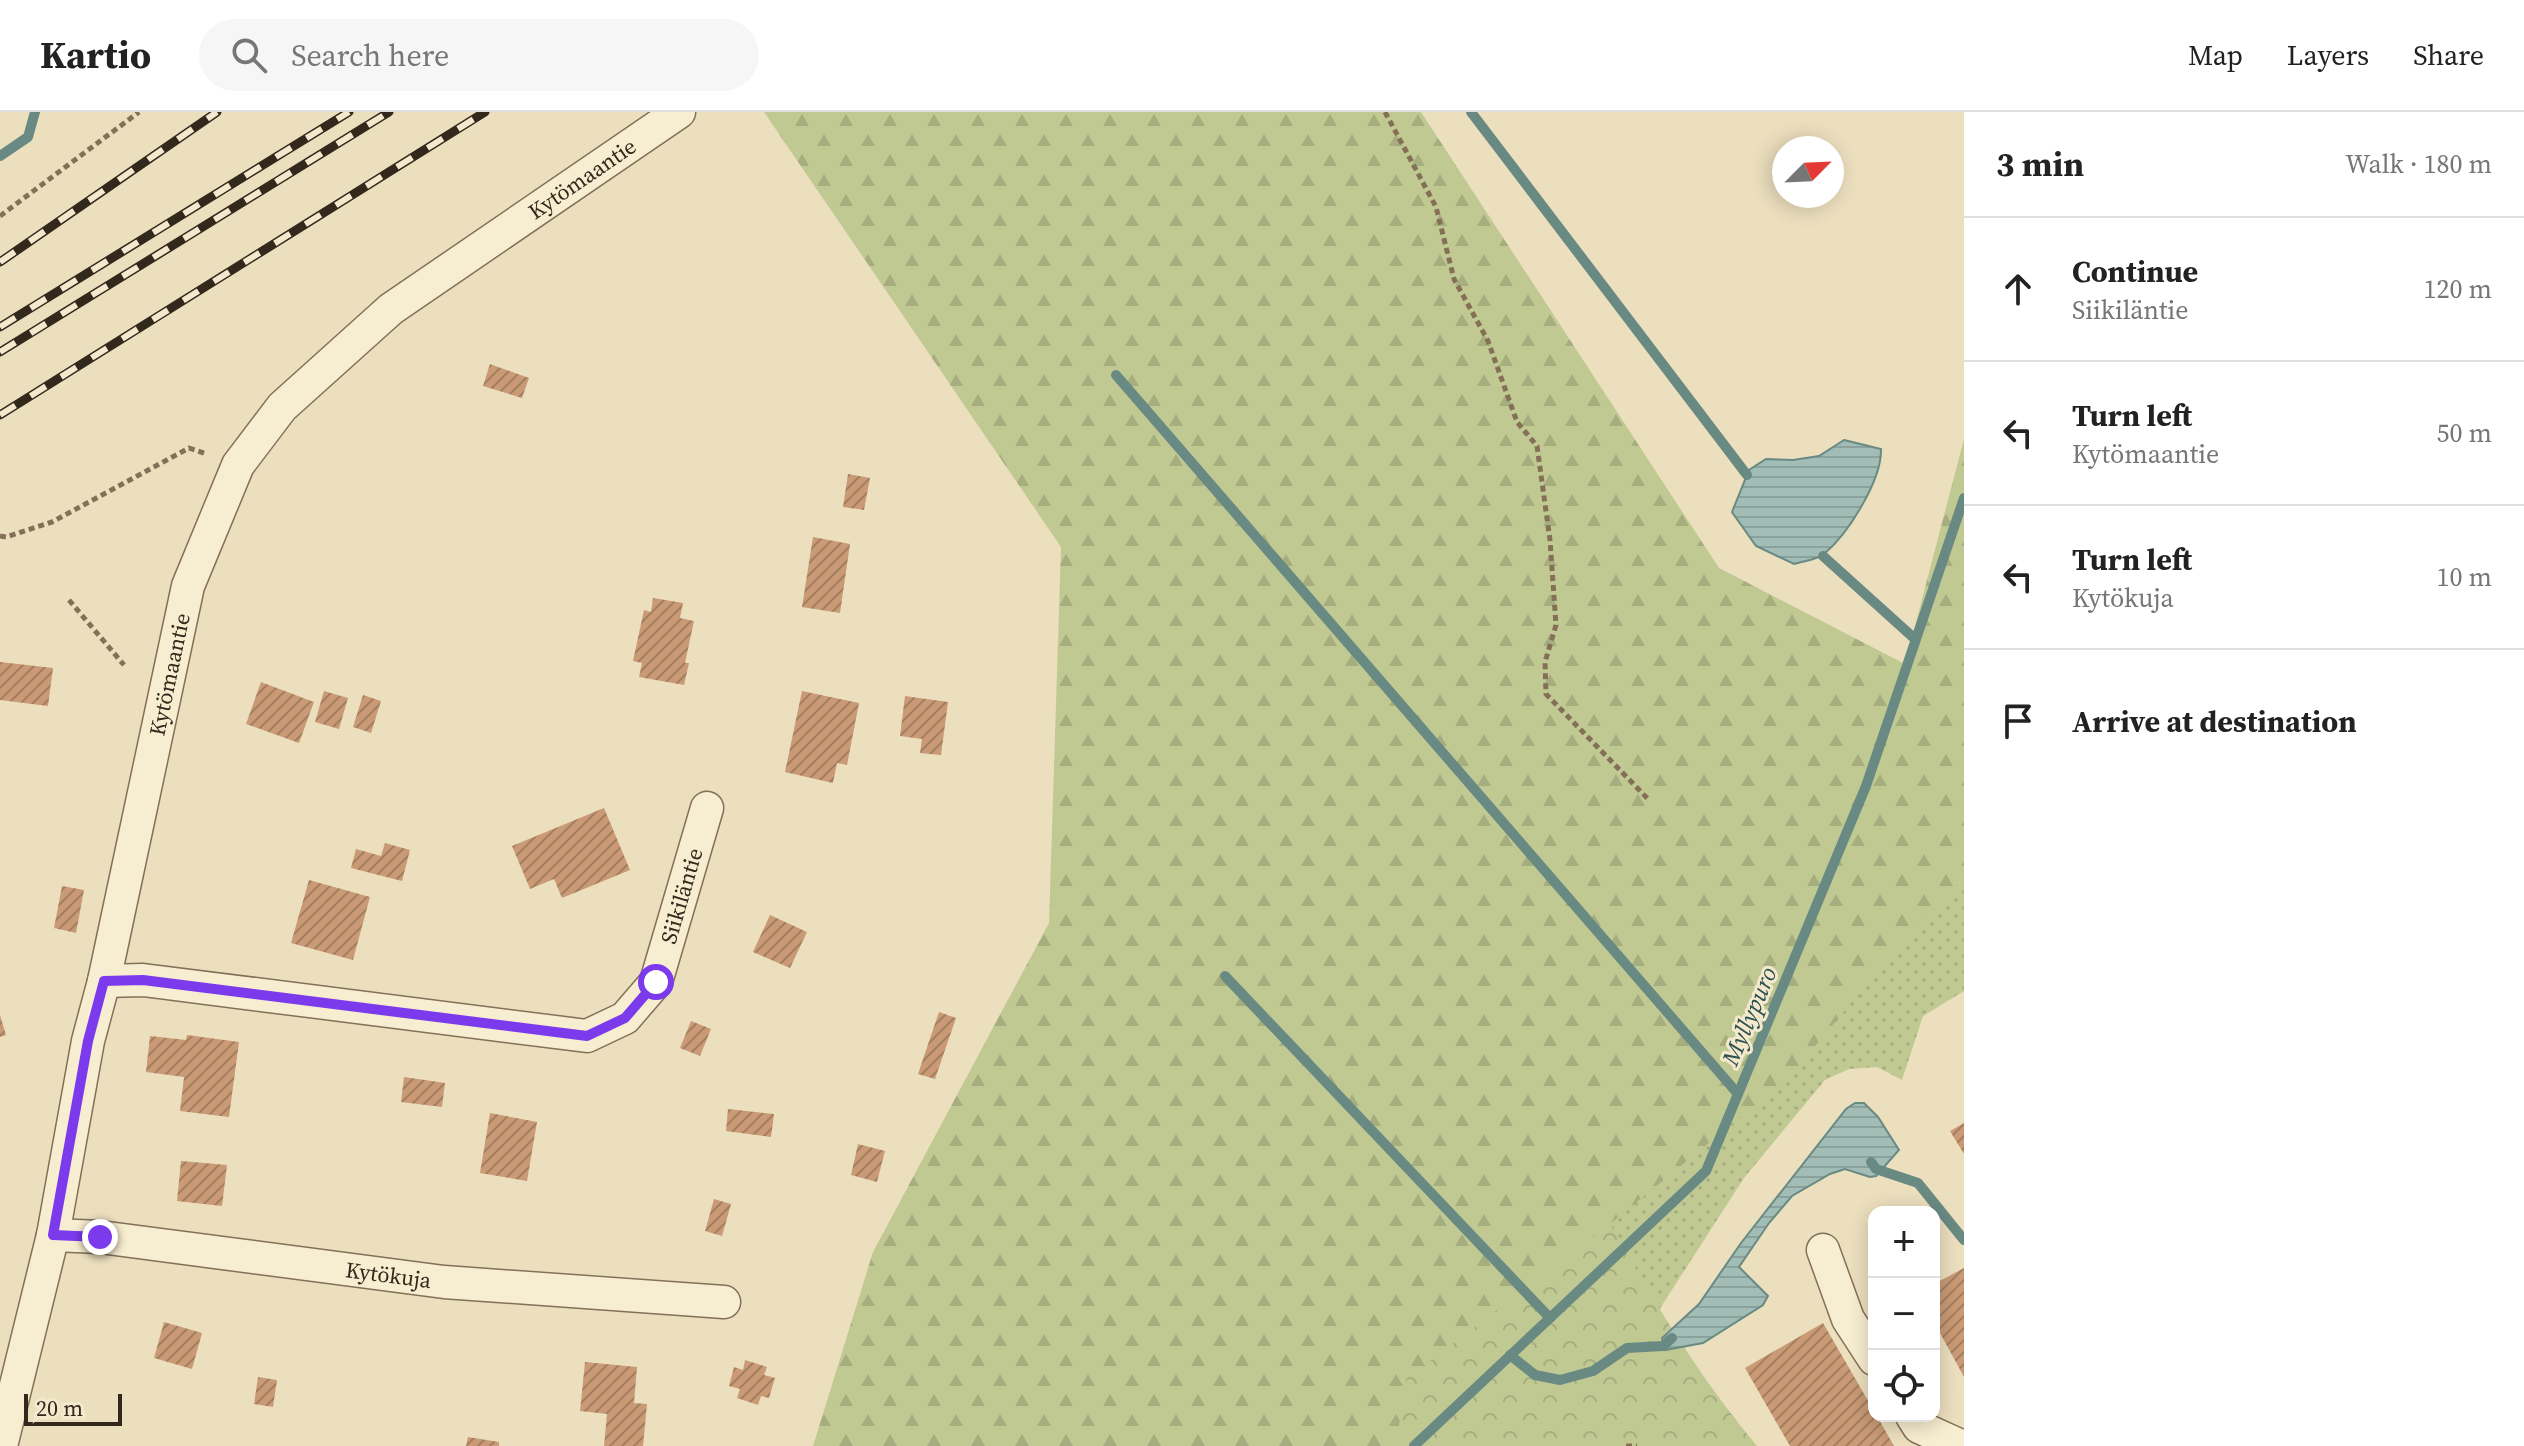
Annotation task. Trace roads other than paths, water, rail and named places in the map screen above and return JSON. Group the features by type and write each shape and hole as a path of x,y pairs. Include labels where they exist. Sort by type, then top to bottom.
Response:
{"street":[{"name":"Kytömaantie","path":"1,1446 53,1235 88,1041 104,981 188,586 238,465 282,407 391,309 679,112"},
{"name":"Siikiläntie","path":"104,981 143,980 587,1036 625,1018 656,982 707,808"},
{"name":"Kytökuja","path":"53,1235 100,1237 444,1282 724,1302"},
{"path":"1823,1250 1848,1319 1868,1350"},
{"path":"1916,1422 1919,1427 1961,1446"}],"water":[{"path":"1844,440 1881,449 1870,491 1843,534 1821,556 1794,564 1756,546 1732,512 1749,470 1766,459 1793,460 1819,456"},
{"path":"1855,1103 1864,1103 1878,1117 1899,1150 1876,1176 1845,1169 1792,1196 1739,1267 1768,1296 1763,1305 1703,1343 1665,1350 1662,1338 1699,1304 1741,1243 1846,1109"}],"waterway":[{"path":"0,156 28,137 35,112"},
{"path":"1471,112 1747,475"},
{"path":"1116,375 1738,1094"},
{"name":"Myllypuro","path":"1414,1446 1706,1171 1866,786 1964,498"},
{"path":"1823,556 1915,639"},
{"path":"1225,976 1550,1318"},
{"path":"1871,1162 1876,1169 1918,1183 1964,1240"},
{"path":"1510,1355 1535,1375 1560,1380 1593,1371 1627,1348 1663,1346 1672,1338"}],"railway":[{"path":"0,262 217,112"},
{"path":"0,327 349,112"},
{"path":"0,352 389,112"},
{"path":"0,415 485,112"}]}
